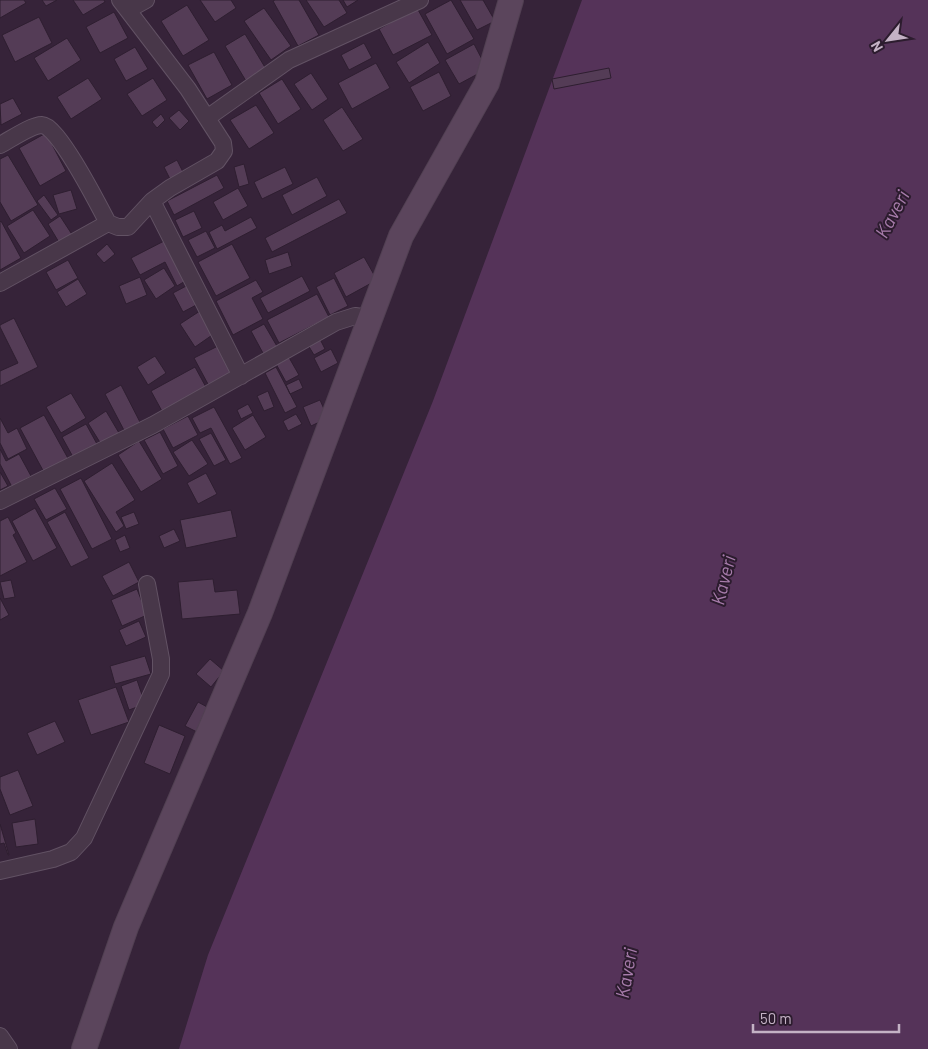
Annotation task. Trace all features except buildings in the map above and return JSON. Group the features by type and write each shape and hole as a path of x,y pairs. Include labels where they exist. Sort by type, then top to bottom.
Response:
{"street":[{"path":"0,145 36,126 44,124 51,129 62,143 108,223 118,227 128,227 152,202 170,188 217,161 224,151 223,143 188,89 124,5 146,0"},
{"path":"207,118 289,60 420,0"},
{"path":"84,1049 126,927 260,614 400,236 486,83 511,0"},
{"path":"152,202 242,376"},
{"path":"0,283 108,223"},
{"path":"0,500 153,425 336,322 355,316 370,318"},
{"path":"0,871 53,859 71,852 84,838 161,674 161,659 147,584"},
{"path":"0,1036 9,1049"}],"water":[{"name":"Kaveri","path":"582,0 928,0 928,1049 179,1049 208,955 433,401"}]}
